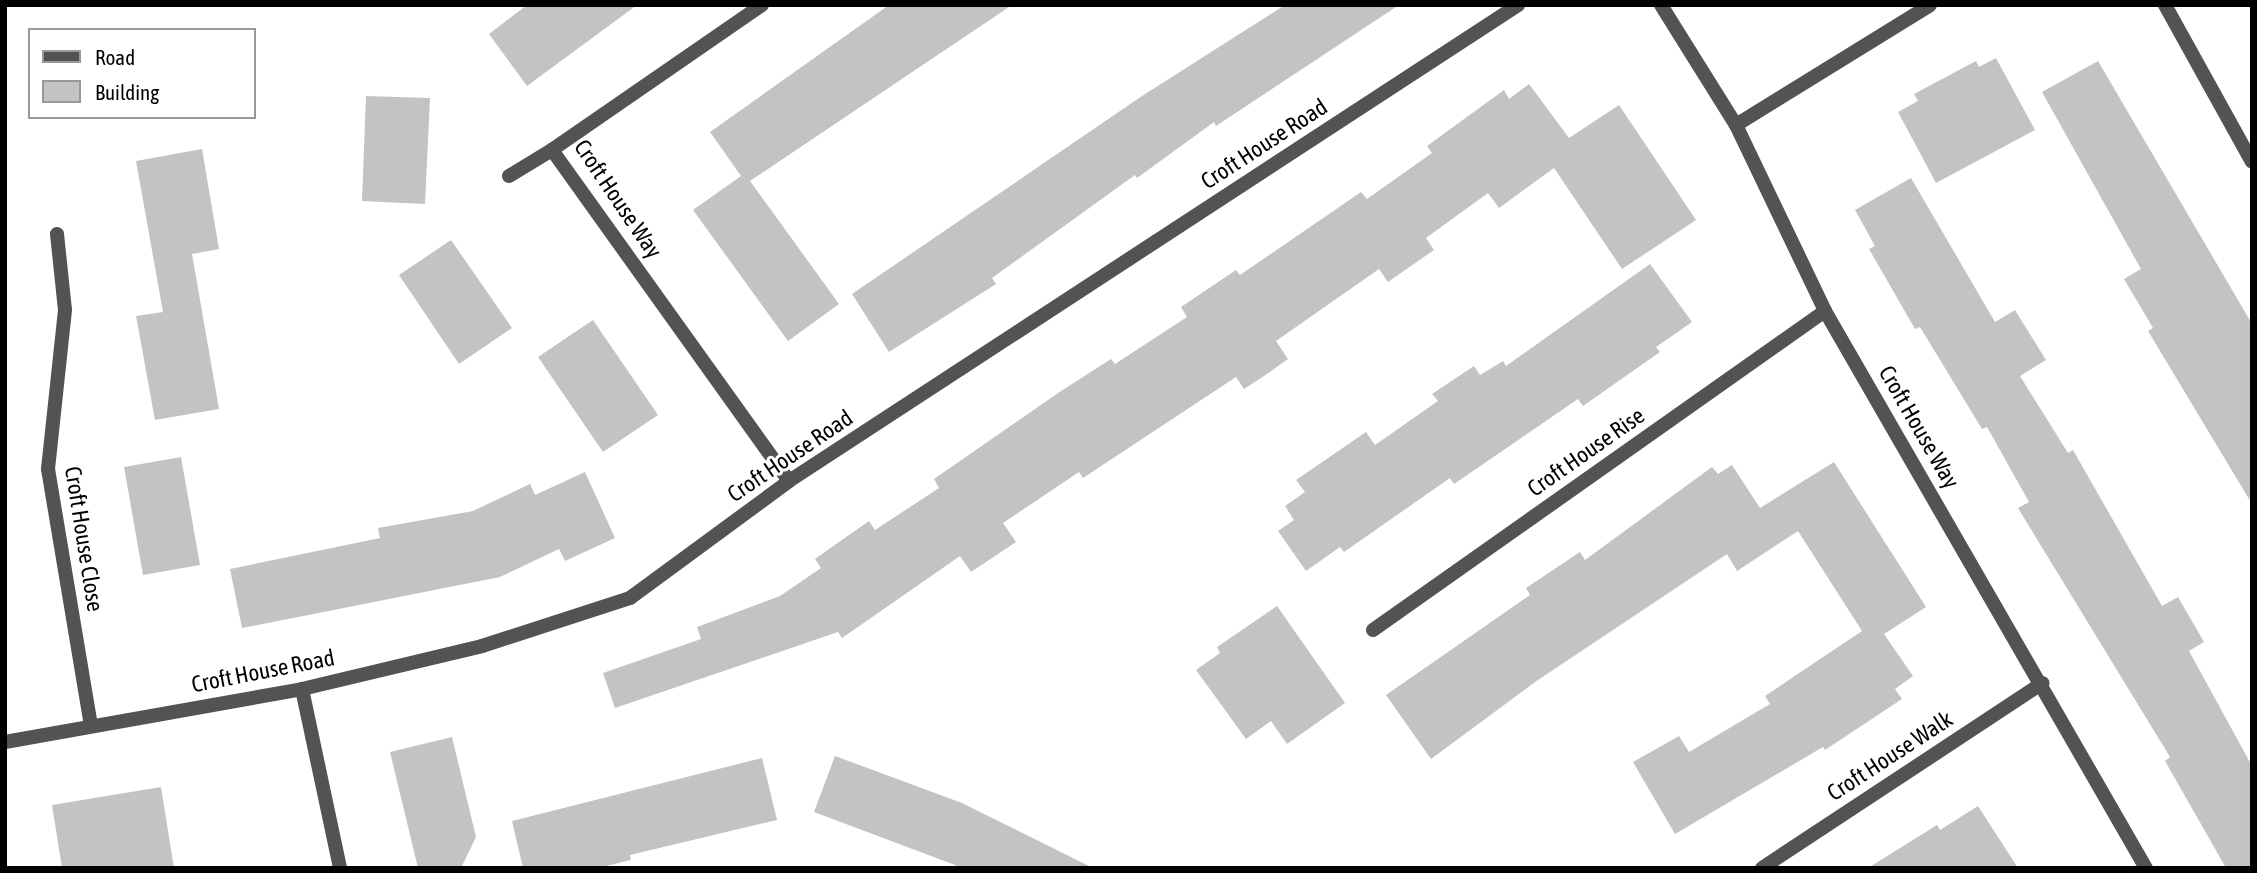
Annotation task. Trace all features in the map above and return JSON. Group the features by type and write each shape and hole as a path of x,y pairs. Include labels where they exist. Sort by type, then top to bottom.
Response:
{"street":[{"name":"Croft House Way","path":"762,5 552,150 789,481"},
{"name":"Croft House Road","path":"5,742 302,689 482,646 630,598 789,481 1518,5"},
{"name":"Croft House Way","path":"1661,5 1736,125 1825,311 2043,683 2146,868"},
{"path":"1736,125 1930,5"},
{"path":"2165,5 2252,162"},
{"path":"509,176 552,150"},
{"name":"Croft House Close","path":"57,234 65,310 48,469 92,725"},
{"name":"Croft House Rise","path":"1373,630 1825,311"},
{"name":"Croft House Walk","path":"1762,868 2043,683"},
{"path":"302,689 340,868"}],"building":[{"path":"527,5 637,5 527,86 489,34"},
{"path":"889,5 1012,5 750,181 839,304 788,341 693,210 741,176 710,132"},
{"path":"1285,5 1399,5 1216,126 1214,122 1137,178 1135,175 992,278 996,284 889,352 852,294 1142,96"},
{"path":"1996,58 2035,130 1936,183 1898,112 1918,101 1914,94 1976,61 1979,67"},
{"path":"2098,61 2252,324 2252,504 2148,331 2153,328 2124,279 2141,269 2042,92"},
{"path":"1529,84 1569,138 1619,105 1696,220 1622,269 1554,168 1499,208 1488,193 1426,238 1434,250 1388,282 1379,269 1276,341 1288,359 1267,374 1244,389 1236,377 1083,478 1079,472 1003,523 1016,542 971,572 960,556 842,638 838,632 615,708 603,673 701,639 697,627 780,596 821,568 815,559 869,521 875,530 939,488 934,479 1058,393 1111,359 1115,364 1187,317 1181,307 1236,270 1240,275 1361,192 1367,199 1432,153 1427,146 1504,90 1509,99"},
{"path":"366,96 430,98 425,204 362,201"},
{"path":"202,149 219,249 192,254 219,409 155,420 136,316 163,312 136,161"},
{"path":"1911,178 1995,322 2015,310 2046,360 2020,376 2068,453 2073,450 2162,606 2178,597 2204,642 2189,651 2252,766 2252,868 2226,868 2165,761 2170,757 2018,508 2029,502 1987,427 1982,429 1920,327 1915,329 1869,249 1875,246 1855,210"},
{"path":"451,240 512,328 459,364 399,275"},
{"path":"1650,264 1692,322 1656,347 1660,352 1583,406 1578,399 1454,484 1450,478 1344,552 1340,547 1306,571 1278,531 1294,520 1285,506 1305,492 1296,480 1366,432 1375,445 1438,401 1432,394 1474,366 1480,375 1503,361 1506,366"},
{"path":"593,320 658,415 603,452 538,357"},
{"path":"181,457 200,565 143,575 124,467"},
{"path":"1834,462 1926,607 1884,634 1913,676 1895,689 1902,699 1825,750 1823,747 1675,834 1633,762 1679,736 1689,752 1770,704 1765,696 1862,631 1798,531 1737,571 1727,554 1535,682 1431,759 1386,695 1530,595 1526,588 1580,552 1585,560 1712,467 1718,474 1732,465 1760,508"},
{"path":"585,472 615,538 565,561 559,549 500,577 242,628 230,569 380,538 378,528 473,511 530,484 535,495"},
{"path":"1277,606 1345,703 1287,744 1271,721 1246,739 1196,670 1220,653 1217,647"},
{"path":"452,737 476,837 461,868 418,868 390,752"},
{"path":"835,756 962,803 1093,868 963,868 814,812"},
{"path":"762,758 777,820 630,855 631,860 598,868 523,868 512,821"},
{"path":"161,787 174,868 62,868 52,805"},
{"path":"1978,806 2018,868 1868,868 1937,825 1940,830"}]}
